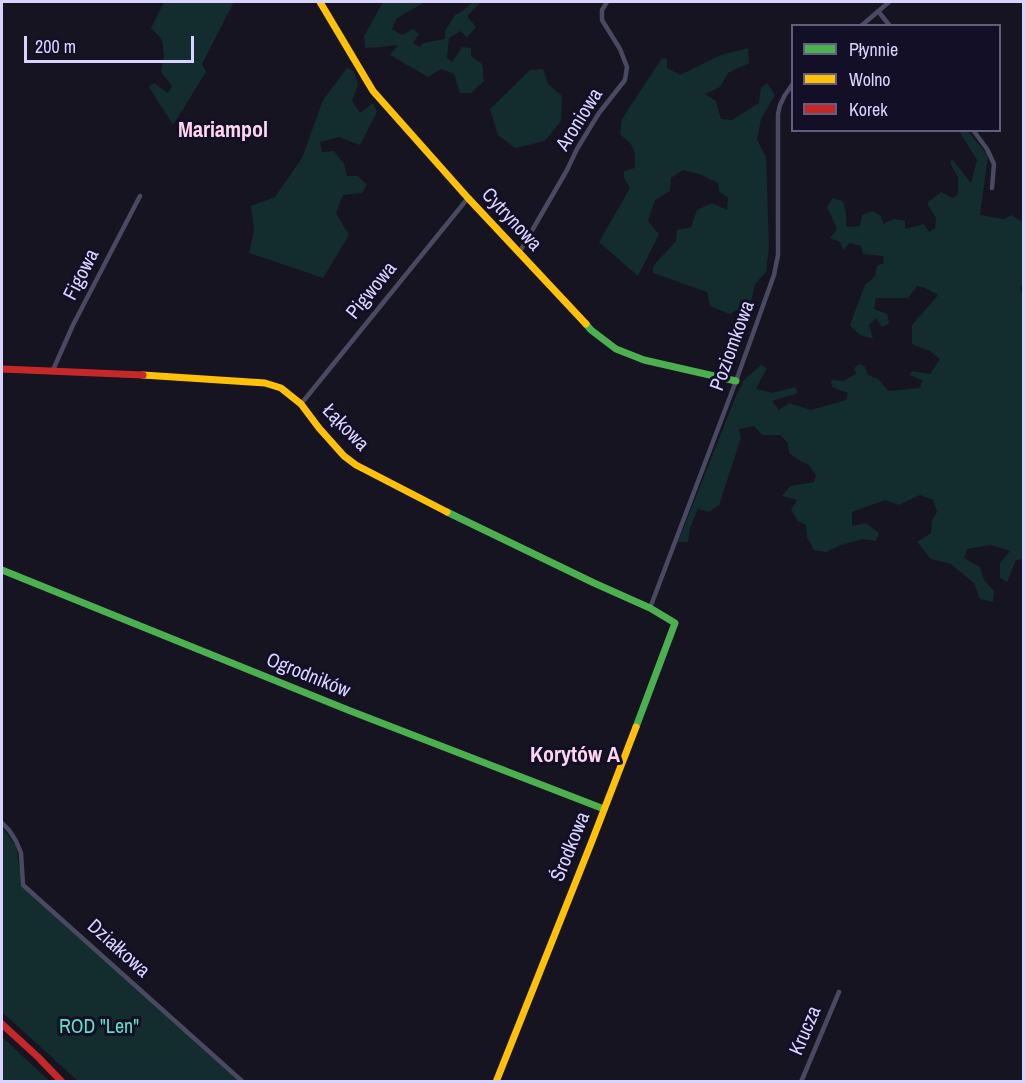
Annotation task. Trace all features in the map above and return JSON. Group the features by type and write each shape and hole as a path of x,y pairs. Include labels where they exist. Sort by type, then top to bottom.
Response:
{"street":[{"name":"Cytrynowa","path":"320,2 373,91 468,198 591,330 616,349 644,360 736,381"},
{"name":"Aroniowa","path":"519,253 599,113 625,80 627,67 620,49 602,20 602,10 607,2"},
{"path":"863,24 889,2"},
{"path":"878,11 888,24"},
{"name":"Poziomkowa","path":"650,608 774,275 778,255 778,114 780,105 791,86"},
{"path":"974,132 987,149 994,164 992,188"},
{"name":"Figowa","path":"53,370 140,196"},
{"name":"Pigwowa","path":"301,404 468,198"},
{"name":"Łąkowa","path":"2,369 266,383 281,388 301,404 344,456 356,465 424,501 650,608 675,623"},
{"name":"Ogrodników","path":"2,570 326,701 604,809"},
{"name":"Środkowa","path":"496,1082 675,623"},
{"name":"Działkowa","path":"2,823 16,841 21,853 23,885 243,1082"},
{"name":"Krucza","path":"801,1082 839,992"},
{"path":"2,1024 62,1082"}],"green space":[{"path":"164,2 234,2 202,64 206,72 173,125 149,87 154,83 168,93 172,86 161,72 164,56 162,40 151,28"},
{"path":"383,2 425,2 397,18 392,29 402,35 413,29 419,34 413,43 420,47 423,43 445,39 445,31 455,15 473,2 481,2 467,16 476,27 467,38 461,31 449,38 447,58 452,62 462,47 471,48 471,56 482,64 484,81 471,93 460,93 454,74 441,69 428,77 390,55 398,45 365,48 364,36"},
{"path":"748,48 749,63 728,73 720,87 705,94 716,101 721,119 732,120 759,103 761,88 767,83 775,95 761,119 757,140 766,157 769,247 766,272 755,284 751,302 730,314 710,306 707,292 653,273 653,266 676,241 677,230 691,227 697,210 712,203 727,210 728,198 719,191 718,183 699,174 683,170 671,178 670,191 655,200 648,221 659,234 638,276 599,242 630,188 624,178 624,171 635,168 635,154 631,144 620,134 622,119 662,58 667,59 667,68 680,75 721,55"},
{"path":"347,68 354,71 358,85 352,101 360,113 373,103 377,112 360,145 339,137 320,142 322,152 334,151 344,164 347,176 358,176 367,185 362,193 343,195 336,213 349,235 323,278 249,253 254,230 251,206 275,197 302,158 323,100"},
{"path":"543,69 548,84 562,96 561,121 545,141 515,148 498,135 490,109 530,70"},
{"path":"960,132 969,132 988,156 980,215 1004,219 1012,215 1020,221 1023,220 1023,283 1020,288 1024,301 1023,559 1016,560 1007,582 1000,578 1000,563 1010,551 991,545 967,549 964,558 980,567 984,580 994,591 993,602 980,599 974,583 951,564 931,559 917,542 931,533 932,520 937,512 933,500 920,495 899,505 885,500 852,512 852,526 866,523 879,533 876,541 863,539 826,552 814,550 807,537 806,525 798,521 791,510 797,500 782,496 790,486 814,482 816,475 809,465 789,453 788,443 780,435 762,435 754,426 739,429 741,438 719,505 709,512 698,509 690,528 688,542 678,542 736,396 744,380 761,365 767,368 756,389 772,393 795,387 798,393 772,401 779,410 789,403 811,410 846,400 848,393 832,387 831,380 843,381 856,374 854,368 860,364 865,367 868,375 878,379 889,391 920,388 922,380 909,375 912,371 930,374 940,359 930,351 912,343 912,325 938,295 917,286 908,298 876,298 874,309 887,314 889,324 882,327 876,318 869,325 873,339 860,335 850,325 865,285 875,276 877,266 884,263 883,256 863,254 861,246 850,243 843,250 840,242 830,238 837,229 827,207 833,198 843,201 846,227 860,226 862,215 872,211 881,216 883,224 894,219 905,221 905,229 924,224 929,232 935,228 936,218 927,203 941,192 953,198 958,194 958,177 950,163 952,159 971,183 977,160"},
{"name":"ROD \"Len\"","path":"2,827 16,846 20,885 240,1081 78,1081 2,1012"},
{"path":"2,1037 43,1075 49,1081 2,1081"}],"traffic: fast":[{"path":"586,324 616,349 644,360 736,381"},
{"path":"447,512 650,608 675,623 636,727"},
{"path":"2,570 348,710 604,809"}],"traffic: slow":[{"path":"320,2 373,91 468,198 586,324"},
{"path":"143,375 265,383 281,388 301,404 344,456 356,465 447,512"},
{"path":"496,1082 636,727"}],"traffic: jam":[{"path":"2,369 143,375"},
{"path":"2,1024 62,1082"}],"district":[{"name":"Mariampol","path":"223,131"},
{"name":"Korytów A","path":"575,756"}]}
